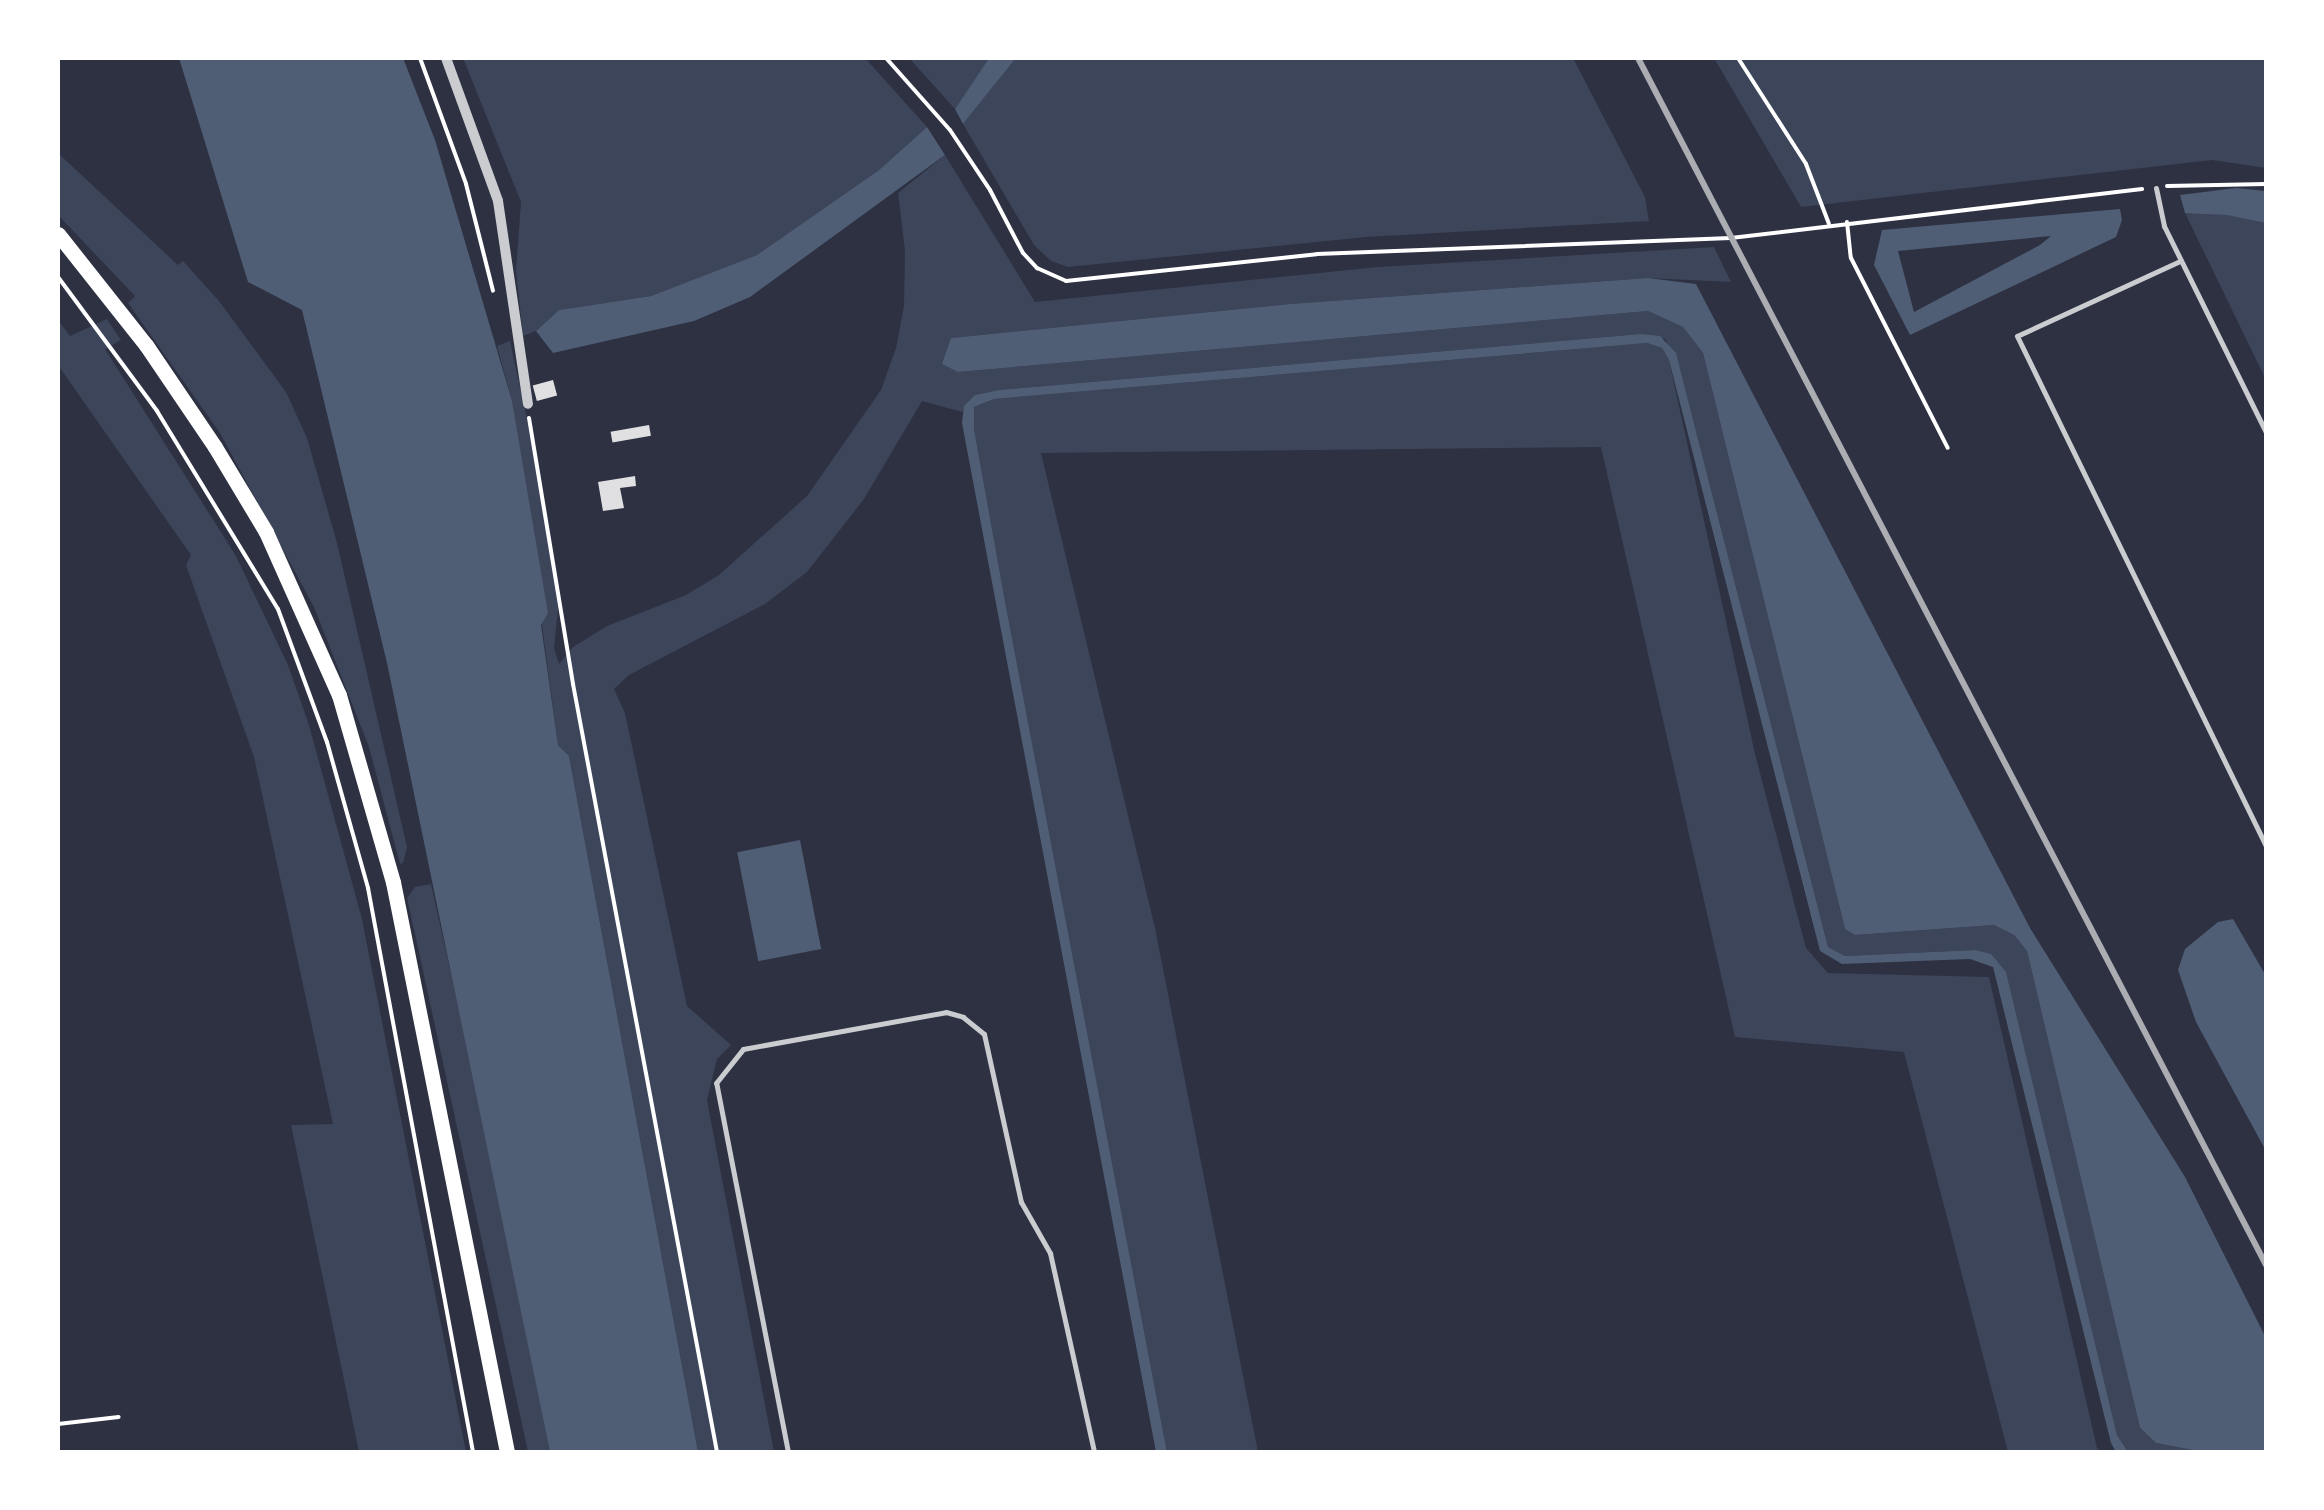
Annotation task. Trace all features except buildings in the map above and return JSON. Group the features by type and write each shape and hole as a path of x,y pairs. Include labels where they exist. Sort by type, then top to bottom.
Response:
{"main road":[{"path":"58,234 146,345 215,447 266,532 339,695 393,882 507,1452"}],"street":[{"path":"446,58 498,200 528,404"}],"lane":[{"path":"2156,188 2164,226 2266,432"},
{"path":"2180,261 2017,336 2266,846"},
{"path":"788,1452 716,1083 743,1050 946,1012 962,1017 984,1034 1021,1202 1050,1253 1094,1452"}],"path":[{"path":"420,58 451,136 496,300"},
{"path":"886,58 950,130 990,190 1023,253 1036,268 1066,281 1317,254 1731,238 2156,188 2266,184"},
{"path":"1738,58 1806,164 1829,224"},
{"path":"1847,222 1850,258 1948,448"},
{"path":"58,277 157,411 278,609 326,742 368,888 473,1452"},
{"path":"528,404 572,684 716,1452"},
{"path":"58,1424 119,1418"}],"shaded area":[{"path":"179,58 403,58 435,140 512,401 548,613 541,625 558,745 569,756 698,1452 550,1452 387,663 302,310 248,282"},
{"path":"463,58 865,58 927,127 879,170 757,255 651,296 559,310 536,331 523,336 516,271 521,202"},
{"path":"909,58 989,58 955,109"},
{"path":"989,58 1016,58 963,124 955,109"},
{"path":"1016,58 1573,58 1645,197 1649,221 1366,237 1068,267 1051,261 1034,245 963,124"},
{"path":"1714,58 2266,58 2266,168 2212,160 1801,207"},
{"path":"927,127 945,155 750,297 694,321 553,353 536,331 559,310 651,296 757,255 879,170"},
{"path":"58,153 178,265 183,261 219,301 286,392 307,438 337,543 407,847 403,863 400,864 369,747 314,607 220,433 128,303 135,296 58,215"},
{"path":"945,155 1035,302 1378,267 1714,247 1731,282 1648,278 1290,304 951,338 958,372 1648,311 1683,327 1703,353 1845,929 1856,935 1994,925 2014,935 2027,951 2140,1428 2156,1443 2203,1452 2128,1452 2117,1435 2006,973 1975,950 1845,956 1828,947 1680,369 1665,339 1640,334 999,390 975,395 962,412 922,401 864,499 807,572 765,604 629,675 614,689 625,713 687,1006 731,1045 717,1059 707,1100 774,1452 698,1452 569,756 558,745 512,401 497,346 510,341 527,419 559,601 554,648 559,664 573,647 607,626 686,595 719,575 807,496 881,390 896,348 904,306 905,251 898,193"},
{"path":"2236,188 2266,191 2266,223 2227,215 2185,213 2180,195"},
{"path":"2120,209 2122,220 2116,237 1910,335 1874,265 1882,230","holes":["2051,236 1914,312 1898,251"]},
{"path":"2266,211 2266,380 2185,213"},
{"path":"1648,278 1696,284 2030,928 2185,1177 2266,1338 2266,1452 2203,1452 2156,1443 2140,1428 2027,951 2014,935 1994,925 1855,935 1845,929 1703,353 1683,327 1648,311 958,372 942,364 951,338 1290,304"},
{"path":"107,319 121,340 105,349 236,556 288,665 309,725 362,919 466,1452 359,1452 291,1125 333,1124 254,757 186,565 191,555 58,365 58,320 70,336"},
{"path":"1640,334 1660,336 1676,353 1828,947 1845,956 1975,950 1991,954 2006,972 2117,1435 2128,1452 2116,1452 2111,1443 1993,967 1970,959 1842,964 1820,951 1669,360 1662,348 1647,343 994,399 974,407 974,429 1005,601 1167,1452 1156,1452 962,423 964,406 975,395 999,390"},
{"path":"1647,343 1662,348 1669,360 1755,754 1806,948 1828,973 1989,977 2097,1448 2102,1452 2008,1452 1904,1052 1735,1037 1601,447 1041,453 1155,928 1258,1452 1167,1452 1005,601 974,429 974,407 994,399"},
{"path":"800,840 821,949 758,961 737,852"},
{"path":"431,884 550,1452 528,1452 407,898 415,887"},
{"path":"2233,919 2266,976 2266,1151 2196,1022 2178,970 2185,949 2218,922"}],"railway":[{"path":"1638,58 2266,1265"}]}
